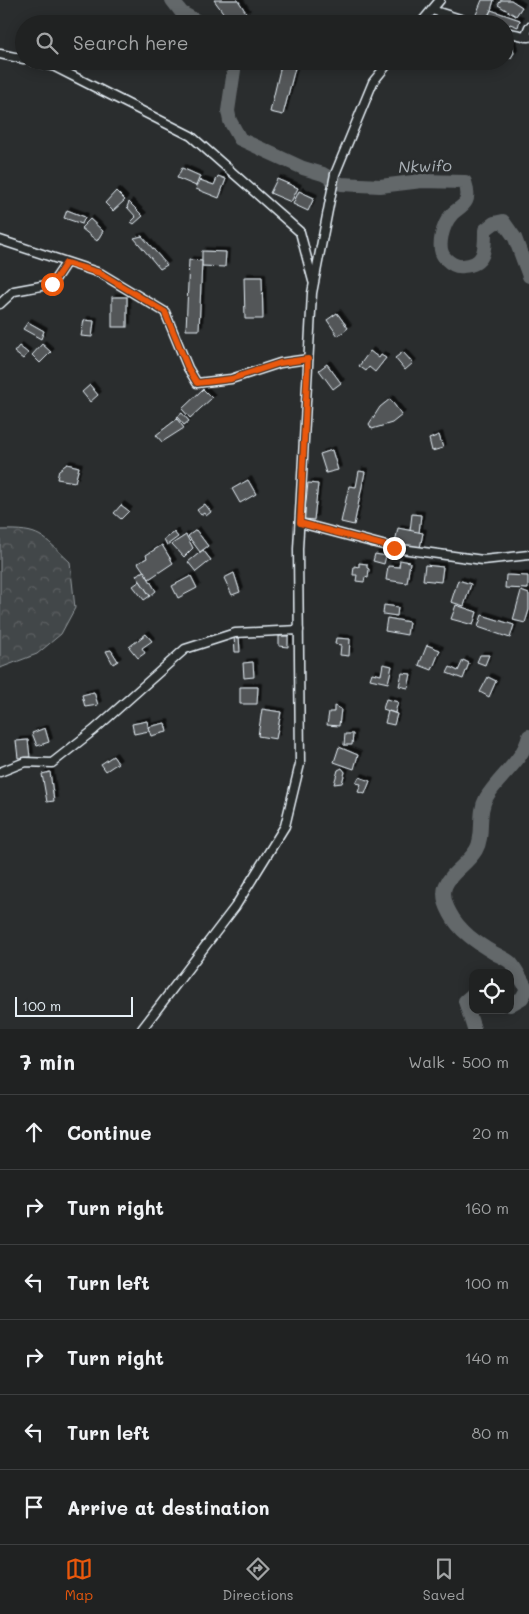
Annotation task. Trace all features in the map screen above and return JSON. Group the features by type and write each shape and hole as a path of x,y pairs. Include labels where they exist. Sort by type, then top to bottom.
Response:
{"street":[{"path":"428,15 440,0"},
{"path":"432,10 448,15"},
{"path":"514,34 527,37 529,27"},
{"path":"0,54 15,58"},
{"path":"61,70 192,136 300,232 314,282"},
{"path":"142,1029 235,907 285,826 300,764 300,523 308,359 314,282 335,174 373,82 383,70"},
{"path":"0,240 100,273 165,312 188,368 197,383 231,379 280,363 308,359"},
{"path":"0,304 14,291 52,284 66,263"},
{"path":"300,523 394,548 482,560 529,556"},
{"path":"0,772 25,762 52,763 94,730 185,649 235,633 299,630"}],"green space":[{"path":"0,530 25,531 40,536 53,545 70,562 75,608 61,634 37,654 0,668"}],"building":[{"path":"214,0 238,0 247,14 242,15 225,15"},
{"path":"482,0 494,0 488,15 476,15"},
{"path":"501,0 511,0 522,7 516,16 498,5"},
{"path":"491,10 506,15 489,15"},
{"path":"514,18 520,20 518,27 514,26"},
{"path":"280,70 294,70 283,115 270,112"},
{"path":"182,168 200,176 196,186 177,178"},
{"path":"218,176 226,179 219,198 196,189 200,180 214,185"},
{"path":"277,179 298,188 291,202 270,193"},
{"path":"116,191 125,200 113,211 105,203"},
{"path":"299,191 314,198 308,211 293,204"},
{"path":"129,202 143,216 134,224 131,222 136,217 127,207"},
{"path":"67,210 85,217 82,224 64,218"},
{"path":"90,219 103,231 97,241 81,228"},
{"path":"142,236 167,265 160,269 134,238"},
{"path":"202,251 226,252 225,267 202,266"},
{"path":"189,260 202,261 199,330 186,330"},
{"path":"244,277 262,277 263,319 245,319"},
{"path":"112,297 127,297 127,327 112,327"},
{"path":"337,313 348,328 338,336 327,320"},
{"path":"84,320 94,321 92,337 81,336"},
{"path":"28,322 44,331 41,339 23,329"},
{"path":"42,344 51,352 40,363 32,355"},
{"path":"19,346 28,353 23,359 14,352"},
{"path":"370,351 379,358 381,355 386,358 375,372 369,367 366,371 359,366"},
{"path":"403,352 413,363 405,370 395,358"},
{"path":"327,364 341,383 333,389 319,370"},
{"path":"90,385 98,395 90,402 82,392"},
{"path":"203,389 212,398 190,418 182,409"},
{"path":"390,399 402,415 392,423 372,429 369,424 380,407"},
{"path":"182,413 189,421 184,425 177,417"},
{"path":"177,419 184,428 162,442 156,435"},
{"path":"439,435 443,448 432,451 429,439"},
{"path":"332,450 338,470 326,473 320,454"},
{"path":"67,464 79,467 75,482 57,479 59,470"},
{"path":"359,471 365,472 354,525 341,522 349,486 356,487"},
{"path":"248,480 256,494 240,503 232,489"},
{"path":"308,483 318,484 314,520 304,519"},
{"path":"205,504 211,512 206,516 204,513 201,515 197,510"},
{"path":"121,505 129,511 121,519 114,513"},
{"path":"412,514 421,515 419,533 410,531"},
{"path":"398,528 423,533 420,548 395,543"},
{"path":"196,530 208,546 200,552 188,536"},
{"path":"174,532 178,537 167,545 164,539"},
{"path":"186,535 193,548 184,557 172,544"},
{"path":"162,545 173,563 149,579 138,563 147,558 146,555"},
{"path":"203,550 211,560 196,572 188,562"},
{"path":"375,554 386,556 384,564 373,561"},
{"path":"400,560 410,562 407,583 386,580 388,566 399,567"},
{"path":"359,563 367,564 369,569 368,578 365,577 364,582 356,581 357,575 353,575 354,566 359,567"},
{"path":"425,565 443,567 441,582 423,580"},
{"path":"144,571 156,591 150,596 136,575"},
{"path":"234,573 240,592 232,595 224,578"},
{"path":"506,575 528,576 528,589 505,588"},
{"path":"191,576 197,588 178,598 172,586"},
{"path":"458,580 471,584 464,606 451,602"},
{"path":"140,581 150,596 144,600 133,586"},
{"path":"521,591 529,594 529,610 525,623 513,620"},
{"path":"384,605 398,607 397,616 383,614"},
{"path":"456,605 477,612 473,625 451,619"},
{"path":"482,615 514,625 510,638 478,627"},
{"path":"387,618 409,622 407,635 385,631"},
{"path":"146,634 152,641 142,648 145,653 138,658 129,647"},
{"path":"239,635 240,652 235,652 234,636"},
{"path":"279,636 288,636 288,647 279,646"},
{"path":"336,638 350,639 349,656 340,655 341,645 335,644"},
{"path":"427,645 440,650 432,670 419,665"},
{"path":"111,650 118,661 113,664 106,651"},
{"path":"480,655 489,655 485,665 477,662"},
{"path":"463,660 469,663 463,679 447,673 450,667 458,671"},
{"path":"253,662 254,677 244,678 243,663"},
{"path":"383,664 392,666 388,683 370,679 372,673 381,675"},
{"path":"402,673 411,674 408,688 399,686"},
{"path":"488,677 496,681 489,697 480,692"},
{"path":"240,687 258,687 257,704 240,704"},
{"path":"94,692 98,705 85,707 82,695"},
{"path":"386,699 398,702 395,713 383,709"},
{"path":"334,706 341,709 339,726 327,725 329,712 334,712"},
{"path":"262,709 281,712 276,739 258,736"},
{"path":"388,711 397,714 394,725 385,723"},
{"path":"147,721 149,731 134,734 132,724"},
{"path":"165,723 167,732 151,736 148,727"},
{"path":"45,728 49,742 37,746 32,733"},
{"path":"345,734 353,734 352,745 344,745"},
{"path":"28,740 30,757 18,758 16,741"},
{"path":"339,747 358,755 354,769 334,762"},
{"path":"113,756 118,763 106,771 101,764"},
{"path":"342,768 345,772 342,783 334,784 338,770"},
{"path":"50,772 54,801 47,802 42,774"},
{"path":"359,777 370,781 365,794 358,792 361,784 356,783"}],"waterway":[{"name":"Nkwifo","path":"172,0 186,15"},
{"name":"Nkwifo","path":"234,70 228,111 230,121 240,139 303,168 323,174 341,184 380,186 422,181 465,182 468,194 467,199 452,214 443,230 441,243 443,255 456,266 471,265 480,259 483,254 485,230 494,223 503,221 515,238 529,276"},
{"name":"Nkwifo","path":"514,1003 522,998 527,989 517,972 509,962 475,941 463,931 450,913 445,901 444,892 446,884 451,877 470,858 479,844 483,804 486,798 522,753 529,736"},
{"name":"Nkwifo","path":"469,998 465,1001 469,1013"},
{"name":"Nkwifo","path":"469,1014 474,1029"}],"route":[{"path":"52,284 58,272 66,263 100,273 165,312 188,368 197,383 231,379 280,363 308,359 300,523 394,548"}]}
